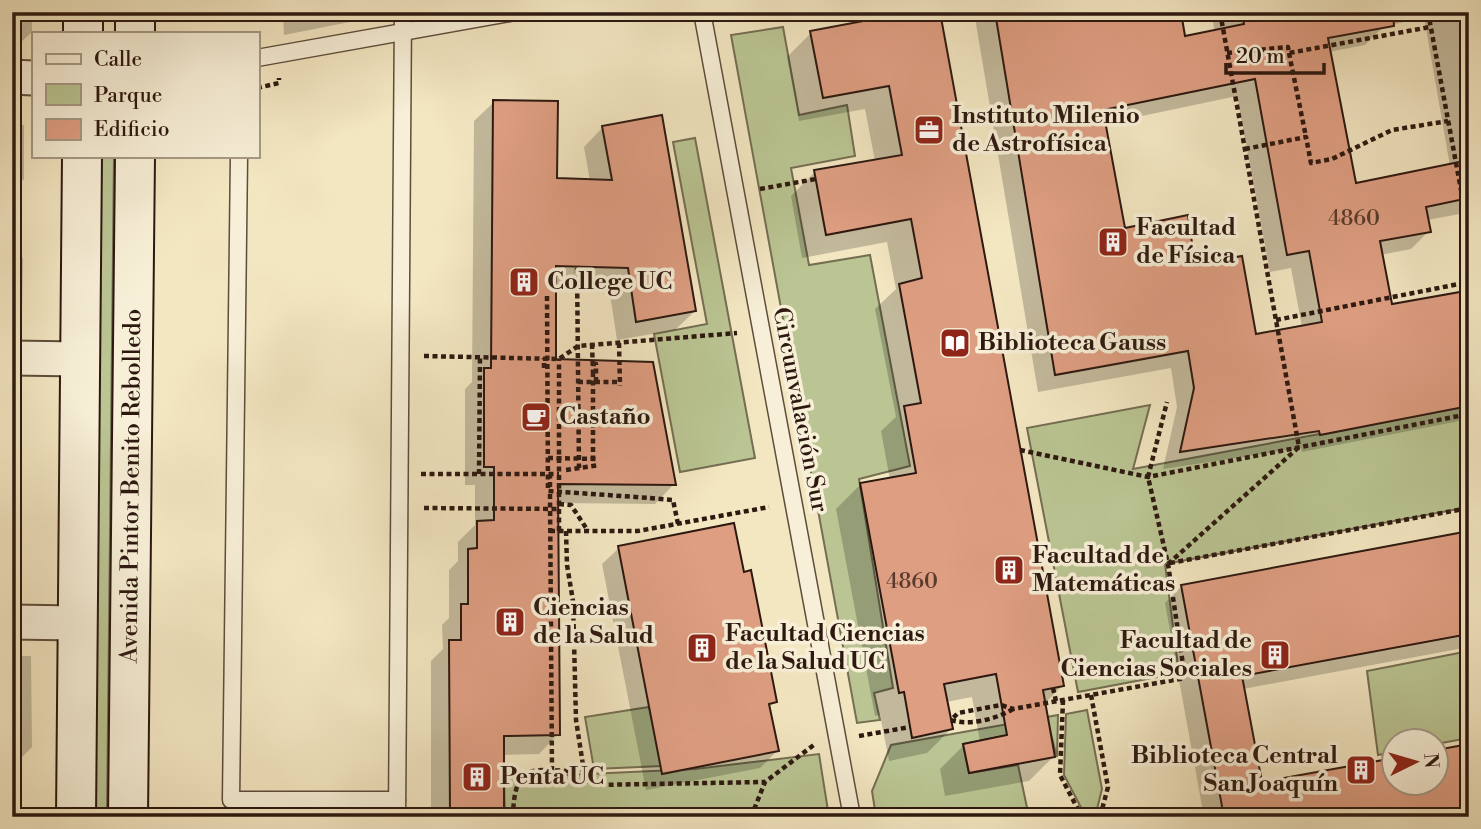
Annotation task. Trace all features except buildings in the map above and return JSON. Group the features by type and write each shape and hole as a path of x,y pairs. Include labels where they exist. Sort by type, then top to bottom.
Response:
{"street":[{"path":"83,12 83,32"},
{"path":"135,12 135,32"},
{"path":"12,77 32,78"},
{"name":"Avenida Pintor Benito Rebolledo","path":"76,817 82,158"},
{"name":"Avenida Pintor Benito Rebolledo","path":"128,817 135,158"},
{"path":"12,358 80,359"},
{"path":"12,622 77,623"}],"lane":[{"path":"397,817 403,12"},
{"path":"259,58 515,12"},
{"name":"Circunvalación Sur","path":"702,12 852,817"},
{"path":"239,158 231,800 397,800"},
{"path":"370,800 370,817"}],"path":[{"path":"1220,12 1299,447"},
{"path":"1428,12 1469,233"},
{"path":"1289,53 1430,27"},
{"path":"1227,53 1288,47 1311,163 1332,159 1392,130 1448,121"},
{"path":"1245,149 1306,137"},
{"path":"755,190 816,179"},
{"path":"577,268 579,468"},
{"path":"1276,320 1469,282"},
{"path":"547,296 548,491 673,500 678,524"},
{"path":"421,356 559,359 578,346 737,333"},
{"path":"578,382 620,384 619,343"},
{"path":"592,344 597,461"},
{"path":"480,358 480,474"},
{"path":"544,358 544,368"},
{"path":"559,359 562,471 559,531"},
{"path":"593,363 596,364 596,382"},
{"path":"1013,709 1001,705 958,713 951,720 960,723 1003,715 1013,709 1185,678 1168,564 1148,477 1167,402"},
{"path":"1020,450 1148,477 1469,414"},
{"path":"1168,564 1299,447"},
{"path":"548,458 597,461"},
{"path":"420,474 547,474 579,468 597,461"},
{"path":"544,467 550,487"},
{"path":"550,494 552,771"},
{"path":"420,508 550,509 571,505 589,532"},
{"path":"550,531 638,531 769,507"},
{"path":"1168,564 1469,508"},
{"path":"566,531 567,565 573,601 576,720 582,772 587,781 595,785 765,782"},
{"path":"1053,688 1056,701"},
{"path":"1091,695 1108,787 1100,817"},
{"path":"1063,700 1060,775 1082,817"},
{"path":"855,737 910,727"},
{"path":"751,817 765,782 814,745 821,744"},
{"path":"513,817 513,792 517,783 531,771 582,772"}],"green space":[{"path":"783,27 799,115 847,105 855,156 791,168 809,265 870,255 910,466 859,479 893,688 874,693 880,720 857,723 731,35"},
{"path":"695,138 755,458 680,472 654,334 707,324 673,142"},
{"path":"98,158 114,158 107,817 91,817"},
{"path":"1150,405 1133,469 1469,406 1469,507 1165,564 1179,673 1078,692 1027,428"},
{"path":"1469,651 1469,738 1450,741 1450,728 1380,728 1378,755 1367,671"},
{"path":"649,707 662,766 594,769 585,717"},
{"path":"1087,710 1102,789 1095,817 1086,817 1064,775 1066,714"},
{"path":"1058,715 1057,757 1049,727 963,744 969,773 1018,765 1029,817 876,817 872,791 891,745"},
{"path":"819,754 829,817 505,817 504,778 695,769"}],"place":[{"name":"Instituto Milenio de Astrofísica","path":"929,130"},
{"name":"Facultad de Física","path":"1113,242"},
{"name":"College UC","path":"524,282"},
{"name":"Biblioteca Gauss","path":"955,343"},
{"name":"Castaño","path":"536,417"},
{"name":"Facultad de Matemáticas","path":"1009,570"},
{"name":"Ciencias de la Salud","path":"510,622"},
{"name":"Facultad Ciencias de la Salud UC","path":"702,648"},
{"name":"Facultad de Ciencias Sociales","path":"1275,655"},
{"name":"Biblioteca Central San Joaquín","path":"1361,770"},
{"name":"Penta UC","path":"477,777"}]}
